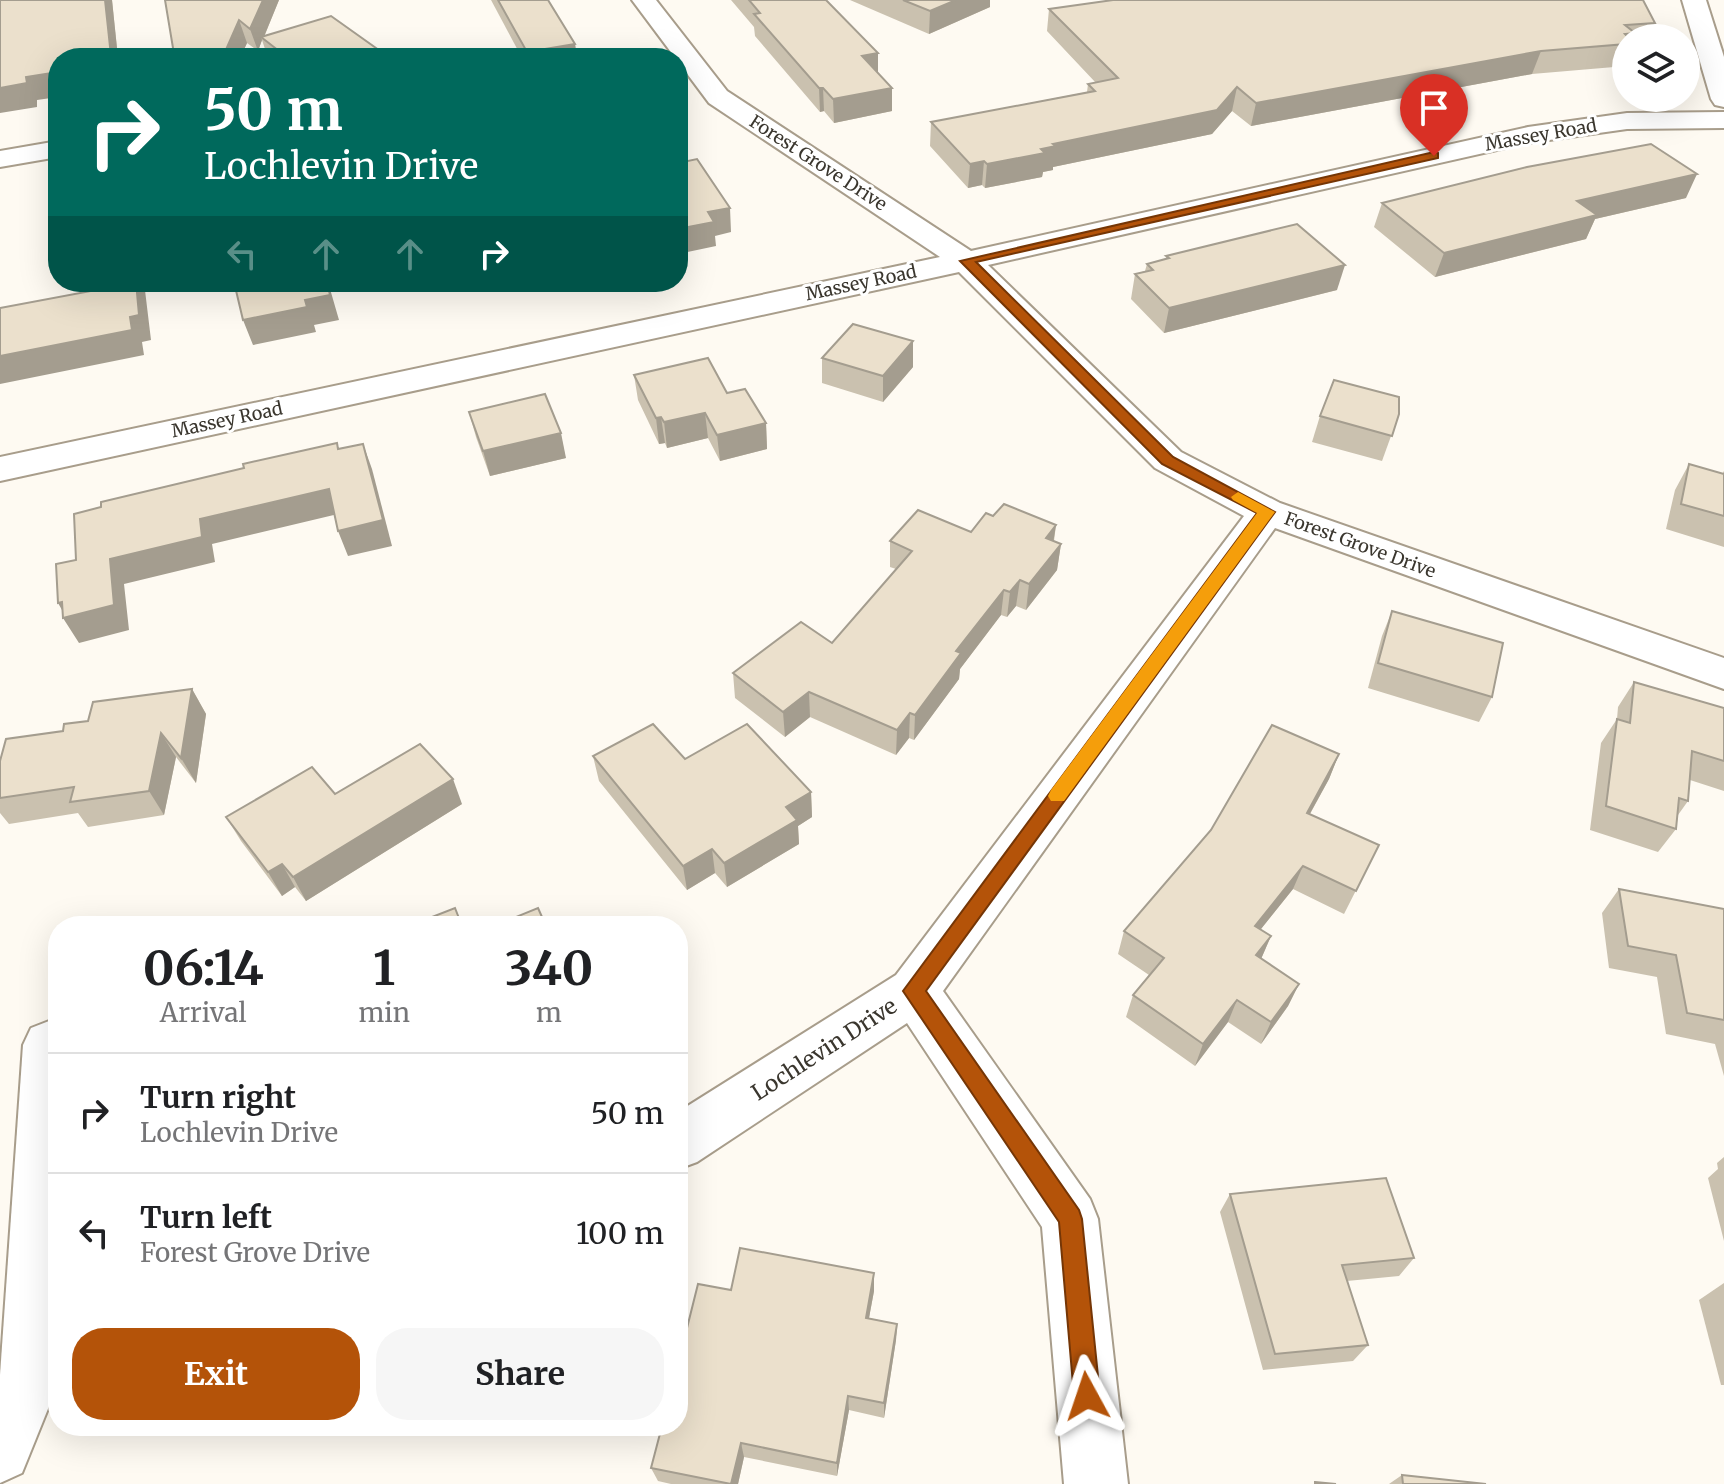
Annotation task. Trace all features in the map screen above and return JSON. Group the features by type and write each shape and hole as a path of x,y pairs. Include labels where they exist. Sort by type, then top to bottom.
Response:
{"street":[{"name":"Forest Grove Drive","path":"644,0 681,48"},
{"path":"1694,0 1724,99"},
{"name":"Forest Grove Drive","path":"688,58 718,97 966,261 1168,460 1267,512 1724,674"},
{"name":"Massey Road","path":"0,469 966,261 1558,129 1672,119 1724,120"},
{"path":"0,159 48,151"},
{"name":"Lochlevin Drive","path":"688,1137 914,991 1267,512"},
{"path":"914,991 1070,1219 1096,1484"},
{"path":"0,1451 30,1373 48,1062"}],"building":[{"path":"0,0 105,0 110,48 48,48 48,74 26,77 27,83 0,88"},
{"path":"165,0 263,0 250,29 239,20 227,48 173,48"},
{"path":"498,0 548,0 575,44 525,48"},
{"path":"749,0 826,0 878,53 862,56 892,88 833,99 823,88 819,88 754,14 760,13"},
{"path":"903,0 956,0 930,11"},
{"path":"1113,0 1643,0 1655,23 1612,24 1612,45 1541,51 1256,103 1237,87 1217,110 1053,144 1056,146 1041,149 1045,153 987,164 984,161 970,164 931,122 1095,91 1088,84 1118,78 1049,9"},
{"path":"331,16 376,48 275,48 261,37"},
{"path":"1651,144 1697,174 1577,201 1597,215 1444,253 1382,203 1527,167"},
{"path":"697,159 730,208 708,212 714,222 688,227 688,161"},
{"path":"1297,224 1345,265 1169,308 1135,274 1153,270 1147,264 1169,258 1166,256"},
{"path":"86,292 137,292 139,315 130,317 132,330 0,356 0,308"},
{"path":"236,292 329,292 330,295 305,300 307,307 243,320"},
{"path":"853,324 913,341 883,376 822,358"},
{"path":"708,358 727,393 745,389 766,423 717,435 705,413 664,422 661,417 656,418 634,375"},
{"path":"1334,380 1399,397 1399,414 1392,436 1320,416"},
{"path":"545,394 561,433 483,451 469,412"},
{"path":"337,443 338,449 363,444 383,520 338,531 329,489 200,519 202,537 110,559 114,605 63,618 62,602 58,603 56,564 76,560 74,514 101,507 101,502 244,468 243,464"},
{"path":"1689,464 1724,474 1724,516 1681,504"},
{"path":"1004,504 1056,525 1046,538 1061,544 1029,584 1020,580 1010,592 1004,590 956,651 961,653 915,715 910,713 897,730 809,692 783,712 733,673 801,622 832,643 912,551 890,541 918,510 971,532 986,513 993,516"},
{"path":"1392,611 1503,643 1492,697 1378,663"},
{"path":"1634,682 1724,708 1724,761 1692,751 1688,801 1679,798 1676,829 1606,806 1617,719 1630,723"},
{"path":"192,689 181,758 161,733 149,791 70,802 74,787 0,798 0,761 6,739 63,731 64,724 88,721 93,702"},
{"path":"653,724 685,759 747,724 811,792 786,807 797,820 724,863 712,849 683,866 593,756"},
{"path":"1272,725 1339,754 1307,813 1379,845 1356,891 1303,866 1255,926 1271,936 1256,955 1299,984 1271,1022 1237,1000 1203,1044 1133,995 1164,958 1124,931 1211,830"},
{"path":"420,744 453,779 293,877 282,864 268,872 226,817 312,767 335,794"},
{"path":"1619,889 1724,909 1724,1020 1687,1013 1676,955 1628,946"},
{"path":"455,908 458,916 435,916"},
{"path":"538,908 542,916 518,916"},
{"path":"1386,1178 1414,1258 1342,1265 1368,1345 1275,1354 1230,1194"},
{"path":"740,1248 874,1273 866,1318 897,1324 884,1403 848,1396 837,1463 741,1443 731,1484 651,1468 659,1436 688,1436 688,1324 698,1284 731,1290"},
{"path":"1402,1475 1486,1484 1403,1484"}],"slow traffic":[{"path":"1057,796 1267,512 1238,497"}],"route":[{"path":"1087,1396 1070,1219 914,991 1267,512 1168,460 966,261 1434,156"}]}
